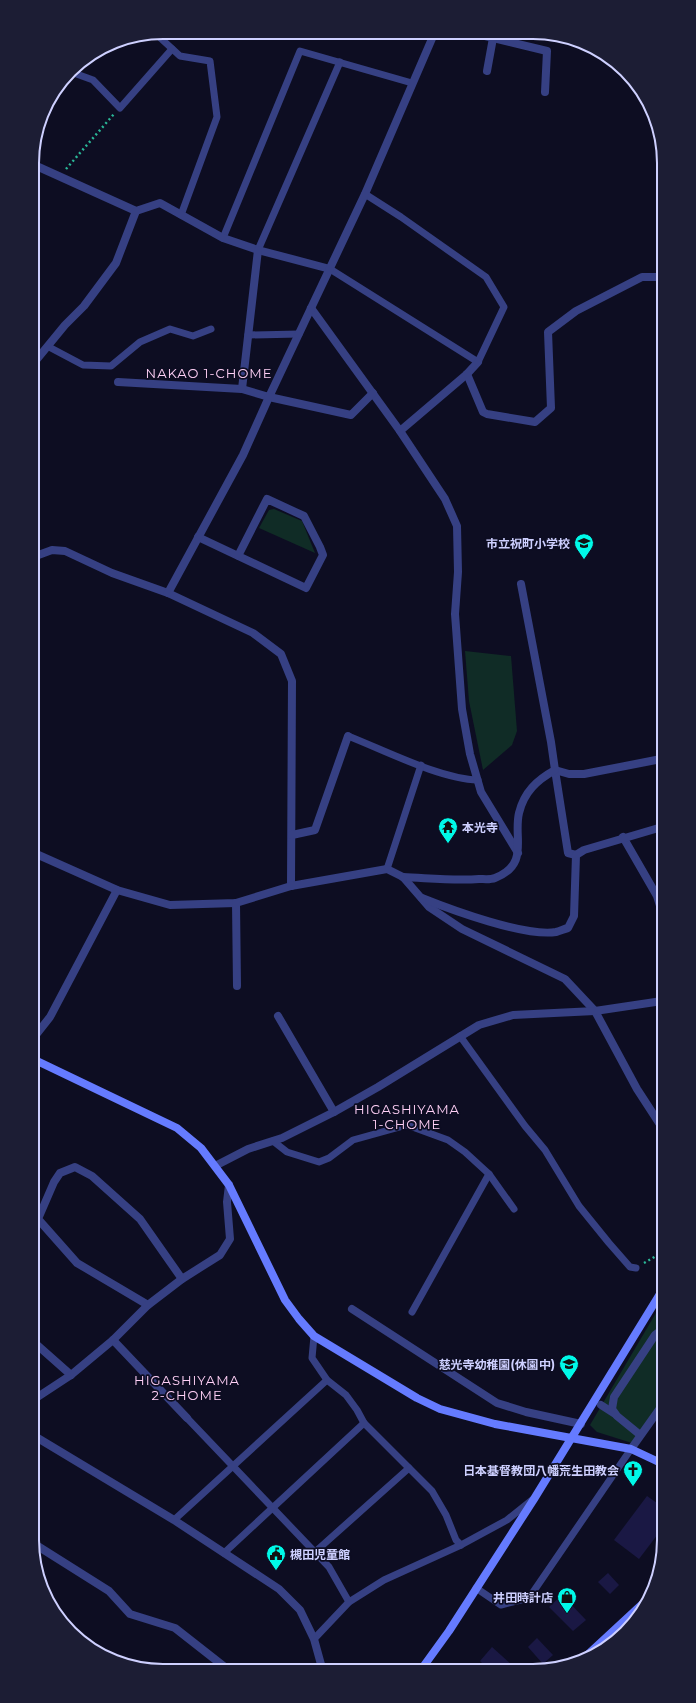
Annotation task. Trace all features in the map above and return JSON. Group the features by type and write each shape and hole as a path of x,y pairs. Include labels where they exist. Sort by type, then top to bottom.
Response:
{"street":[{"path":"168,593 243,455 298,334 365,194 432,39"},
{"path":"487,71 493,39"},
{"path":"497,39 547,51 545,92"},
{"path":"39,167 136,211 160,203 223,238 258,250 330,269"},
{"path":"39,357 65,325 84,306 116,263 136,211"},
{"path":"242,389 258,250"},
{"path":"467,374 483,412 487,414 535,422 551,408 548,332 576,311 642,277 657,277"},
{"path":"311,308 400,431 445,499 457,526 458,572 455,614 462,708 470,754 481,792 518,853"},
{"path":"400,431 467,374 478,362"},
{"path":"118,382 242,389 269,397 351,415 373,393"},
{"path":"198,537 238,556 306,588 323,555 304,516 267,499 238,556"},
{"path":"39,555 52,550 65,551 112,573 168,593 253,633 280,654 292,681 291,886"},
{"path":"521,584 551,742 568,853 576,855 584,850 623,837 657,828"},
{"path":"292,835 315,830 348,736"},
{"path":"403,877 466,880 494,878 510,868 518,853 518,813 526,793 540,778 555,770 570,774 584,774 657,760"},
{"path":"623,837 657,896"},
{"path":"39,855 117,890 170,905 236,903 291,886 387,869 403,877 429,907 462,929 565,979 595,1011 637,1089 657,1121"},
{"path":"420,897 450,909 495,922 529,930 556,932 568,928 574,916 576,855"},
{"path":"39,1031 50,1017 117,890"},
{"path":"236,903 237,986"},
{"path":"215,1166 248,1149 282,1138 334,1112 378,1087 479,1025 513,1015 595,1011 657,1002"},
{"path":"278,1016 334,1112"},
{"path":"39,1062 177,1128 201,1148 229,1185 285,1300 314,1336 417,1398 440,1409 495,1424 631,1449 657,1461"},
{"path":"39,1215 54,1182 60,1173 75,1167 92,1176 140,1218 182,1278"},
{"path":"39,1396 71,1375 113,1340 148,1305 182,1278 220,1255 230,1239 227,1202 229,1185"},
{"path":"39,1221 77,1263 148,1305"},
{"path":"425,1664 449,1631 534,1499 657,1299"},
{"path":"352,1309 497,1402 526,1412 581,1424"},
{"path":"617,1416 612,1409 614,1397 657,1334"},
{"path":"113,1340 187,1418"},
{"path":"39,1347 71,1375"},
{"path":"601,1405 639,1434"},
{"path":"631,1449 657,1412"},
{"path":"39,1439 174,1520 278,1589 300,1610 314,1639 321,1664"},
{"path":"39,1547 109,1591 130,1614 175,1628 221,1664"},
{"path":"598,1645 633,1612"}],"lane":[{"path":"161,39 180,56 210,60 217,117 181,215"},
{"path":"76,74 93,80 120,108 172,49"},
{"path":"223,238 300,51 412,83"},
{"path":"258,250 340,62"},
{"path":"330,269 478,362 504,307 486,277 401,217 365,194"},
{"path":"48,347 83,365 111,366 140,342 170,329 193,336 211,329"},
{"path":"248,335 298,334"},
{"path":"348,736 462,780 478,780"},
{"path":"387,869 421,765"},
{"path":"460,1036 525,1126 546,1150 579,1206 617,1253 630,1267 636,1268"},
{"path":"273,1141 287,1152 319,1162 329,1158 353,1140 407,1125 448,1140 465,1152 489,1174 514,1209"},
{"path":"412,1312 489,1174"},
{"path":"314,1336 312,1358 326,1380 346,1395 364,1423 432,1491 446,1515 456,1540 461,1545"},
{"path":"174,1520 326,1380"},
{"path":"187,1418 330,1567 349,1602"},
{"path":"224,1553 364,1423"},
{"path":"476,1588 501,1605 529,1598 631,1449"},
{"path":"315,1552 409,1468"},
{"path":"314,1639 349,1602 384,1580 461,1545 507,1520 534,1499"}],"path":[{"path":"59,176 120,108"},
{"path":"636,1268 657,1256"}],"green space":[{"path":"274,509 302,521 315,553 259,528 269,510"},
{"path":"465,651 511,656 517,731 512,745 483,770 469,701"},
{"path":"657,1311 657,1408 632,1443 597,1432 590,1425"}],"building":[{"path":"647,1496 657,1503 657,1535 639,1559 614,1540"},
{"path":"608,1573 619,1585 610,1594 598,1582"},
{"name":"井田時計店","path":"562,1595 586,1620 573,1631 549,1607"},
{"path":"537,1638 553,1655 543,1663 528,1647"},
{"path":"492,1647 511,1664 483,1664 480,1661"}],"place":[{"name":"市立祝町小学校","path":"584,560"},
{"name":"本光寺","path":"448,844"},
{"name":"慈光寺幼稚園(休園中)","path":"569,1381"},
{"name":"日本基督教団八幡荒生田教会","path":"633,1487"},
{"name":"槻田児童館","path":"276,1571"},
{"name":"井田時計店","path":"567,1614"}],"district":[{"name":"NAKAO 1-CHOME","path":"209,373"},
{"name":"HIGASHIYAMA 1-CHOME","path":"407,1116"},
{"name":"HIGASHIYAMA 2-CHOME","path":"187,1388"}]}
